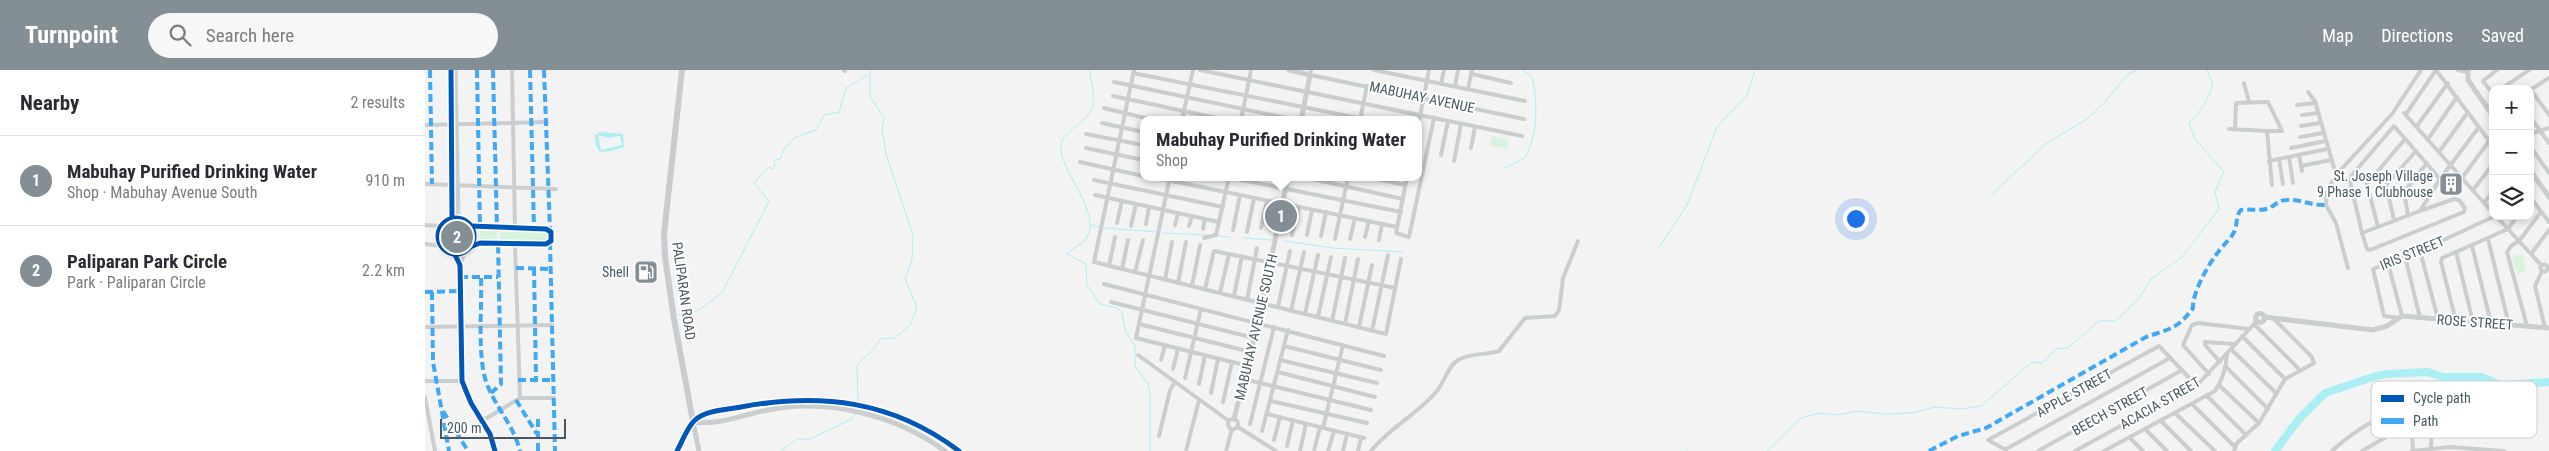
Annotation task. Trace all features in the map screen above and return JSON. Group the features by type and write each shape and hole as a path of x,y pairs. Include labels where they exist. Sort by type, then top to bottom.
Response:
{"main road":[{"name":"PALIPARAN ROAD","path":"682,70 674,123 664,244 674,319 693,422"},
{"path":"677,451 693,422"}],"street":[{"path":"451,70 454,125"},
{"path":"455,70 455,185 458,218"},
{"path":"512,70 515,228"},
{"path":"1183,116 1193,70"},
{"path":"1200,70 1522,136"},
{"path":"1242,116 1251,70"},
{"name":"MABUHAY AVENUE","path":"1289,70 1311,72 1367,86 1525,119"},
{"path":"1374,70 1525,101"},
{"path":"1420,115 1429,70"},
{"path":"1441,84 1444,70"},
{"path":"1455,86 1458,70"},
{"path":"2348,268 2336,223 2326,205 2325,196 2336,175 2392,114 2421,70"},
{"path":"2462,178 2489,140 2436,70 2405,113 2417,126 2439,152 2489,209"},
{"path":"2458,70 2468,71 2468,80 2489,110"},
{"path":"2489,88 2484,80 2497,70"},
{"path":"2507,85 2529,70"},
{"path":"1346,116 1133,71 1094,262 1386,334 1401,259"},
{"path":"1302,116 1311,72"},
{"path":"1468,89 1472,72 1511,83"},
{"path":"2534,88 2547,79 2549,85"},
{"path":"1114,82 1277,116"},
{"path":"2243,83 2249,102"},
{"path":"2417,126 2447,83"},
{"path":"1362,116 1367,86"},
{"path":"2308,92 2316,103 2325,142 2336,175"},
{"path":"2534,94 2549,115"},
{"path":"1113,96 1207,116"},
{"path":"2428,139 2457,97"},
{"path":"2229,129 2282,131 2268,102 2236,103 2235,129"},
{"path":"2297,105 2316,103"},
{"path":"1105,108 1140,117"},
{"path":"2439,152 2469,112"},
{"path":"2302,115 2317,113"},
{"path":"1422,175 1434,118"},
{"path":"1441,156 1448,121"},
{"path":"425,125 547,122"},
{"path":"1102,122 1140,131"},
{"path":"2301,126 2320,123"},
{"path":"2534,123 2549,143"},
{"path":"1454,161 1461,124"},
{"path":"1471,148 1475,126"},
{"path":"2362,233 2457,199 2465,210 2370,250 2367,249 2362,233 2350,181 2352,175 2394,126 2441,179"},
{"path":"2420,211 2479,126"},
{"path":"2534,132 2549,128"},
{"path":"2267,131 2272,185"},
{"path":"2301,138 2323,132"},
{"path":"1086,134 1140,144"},
{"path":"2378,227 2367,184 2405,139"},
{"path":"2291,148 2325,142"},
{"path":"1087,148 1140,159"},
{"path":"2269,160 2327,149"},
{"path":"2394,220 2386,185 2416,151"},
{"path":"2534,151 2549,172"},
{"path":"2299,155 2301,171"},
{"path":"2289,157 2293,183"},
{"path":"2279,159 2283,184"},
{"path":"2301,166 2331,160"},
{"path":"1080,162 1140,175"},
{"path":"2408,215 2403,192 2427,163"},
{"path":"2473,190 2489,169"},
{"path":"2534,175 2549,197"},
{"path":"1094,180 1223,207"},
{"path":"1170,181 1147,296 1136,338 1248,366"},
{"path":"1179,181 1397,227"},
{"path":"1204,238 1216,235 1227,181"},
{"path":"1249,181 1401,212"},
{"name":"MABUHAY AVENUE SOUTH","path":"1232,420 1258,323 1287,181"},
{"path":"1322,181 1403,199"},
{"path":"1335,239 1345,200 1347,181"},
{"path":"1386,181 1405,185"},
{"path":"1406,181 1396,234 1409,237 1421,181"},
{"path":"425,184 556,189"},
{"path":"452,218 455,185"},
{"path":"1095,195 1219,222"},
{"path":"1233,230 1240,195"},
{"path":"2484,203 2489,196"},
{"path":"1247,232 1254,198"},
{"path":"2428,198 2438,205"},
{"path":"1117,223 1122,201"},
{"path":"1261,228 1267,201"},
{"path":"2534,203 2549,222"},
{"path":"1131,226 1136,204"},
{"path":"1146,224 1149,207"},
{"path":"1292,235 1299,207"},
{"path":"1307,235 1312,210"},
{"path":"1321,236 1326,212"},
{"path":"2527,326 2507,252 2511,246 2519,241 2541,212"},
{"path":"1175,225 1178,213"},
{"path":"1189,226 1192,216"},
{"path":"425,226 441,226 452,218 458,218 471,226 546,229 553,236 551,241 545,244 480,243 464,252 460,265 462,381 495,451"},
{"path":"1350,239 1355,218"},
{"path":"1203,229 1205,219"},
{"name":"IRIS STREET","path":"2401,317 2384,316 2373,269 2420,251 2489,219"},
{"path":"2499,220 2545,269"},
{"path":"2456,321 2441,262 2442,258 2508,229 2514,220"},
{"path":"1365,237 1369,221"},
{"path":"1379,240 1382,224"},
{"path":"441,226 439,238 442,246"},
{"path":"470,247 474,237 471,226"},
{"path":"2531,254 2549,230"},
{"path":"1109,266 1115,236"},
{"path":"2488,239 2509,325"},
{"path":"1122,269 1128,240"},
{"path":"1135,272 1143,240"},
{"path":"1371,451 1379,440 1396,429 1436,391 1450,366 1463,358 1499,351 1525,318 1555,316 1559,310 1563,278 1578,241"},
{"path":"1165,280 1172,242"},
{"path":"1178,283 1187,242"},
{"path":"425,244 442,246 454,253 460,265"},
{"path":"515,244 520,398"},
{"path":"1192,286 1200,245"},
{"path":"2472,246 2491,324"},
{"path":"1247,300 1257,248"},
{"path":"1205,290 1214,251 1395,288"},
{"path":"1278,307 1290,251"},
{"path":"2420,251 2438,319"},
{"path":"454,253 464,252"},
{"path":"1291,310 1304,252"},
{"path":"2457,252 2473,322"},
{"path":"1220,293 1229,254"},
{"path":"1305,314 1317,255"},
{"path":"1234,296 1242,256"},
{"path":"1372,331 1387,256"},
{"path":"2405,256 2419,318"},
{"path":"1318,317 1331,257"},
{"path":"1332,321 1345,258"},
{"path":"1345,324 1359,259"},
{"path":"2547,328 2535,286 2549,261"},
{"path":"2300,370 2256,322 2258,314 2264,317 2373,330 2387,326 2401,317 2389,263"},
{"path":"1359,328 1372,264"},
{"path":"1104,284 1385,356"},
{"path":"1111,302 1254,338"},
{"path":"1185,378 1201,310"},
{"name":"ROSE STREET","path":"2401,317 2547,328"},
{"path":"2192,404 2235,449 2259,423 2285,379 2313,365 2313,359 2273,318"},
{"path":"2209,374 2183,345 2192,325 2198,322 2249,329"},
{"name":"ACACIA STREET","path":"2075,451 2195,384 2209,374 2256,322"},
{"path":"1139,324 1251,352"},
{"path":"425,327 552,325"},
{"path":"1250,424 1274,327"},
{"path":"1263,431 1288,330"},
{"path":"2243,336 2285,379"},
{"path":"2220,362 2205,345 2205,342 2235,344"},
{"path":"1161,360 1165,345"},
{"path":"1314,451 1330,400 1343,345"},
{"path":"1284,346 1381,370"},
{"name":"APPLE STREET","path":"2007,450 1988,440 2159,346 2171,358"},
{"path":"1173,369 1178,349"},
{"path":"2231,349 2276,393"},
{"path":"2104,451 2207,396 2219,385 2226,367 2227,354"},
{"path":"1138,355 1199,400 1238,422 1238,427 1276,451"},
{"path":"1199,384 1205,355"},
{"path":"2007,450 2171,358 2195,384"},
{"path":"1211,393 1218,359"},
{"path":"1280,360 1377,383"},
{"path":"1223,402 1232,362"},
{"path":"2226,367 2268,409"},
{"name":"BEECH STREET","path":"2038,451 2182,370"},
{"path":"1278,372 1375,397"},
{"path":"1244,379 1371,410"},
{"path":"425,381 462,381"},
{"path":"1159,436 1170,390 1175,382"},
{"path":"2219,385 2259,423"},
{"path":"2207,396 2246,435"},
{"path":"425,397 435,451"},
{"path":"482,421 520,398 554,398"},
{"path":"693,422 703,414 768,402 800,399 830,401 869,406 894,414 936,434 959,451"},
{"path":"1186,451 1199,400"},
{"path":"1271,401 1367,423"},
{"path":"768,402 770,409"},
{"path":"693,422 705,424 770,409 802,406 865,413 891,421 931,441 945,451"},
{"path":"1267,414 1363,438 1358,451"},
{"path":"2176,414 2215,451"},
{"path":"1274,440 1280,417"},
{"path":"1226,451 1232,429 1229,426 1232,420"},
{"path":"1287,446 1293,420"},
{"path":"693,422 699,451"},
{"path":"2161,422 2191,451"},
{"path":"2332,451 2371,422"},
{"path":"1301,451 1307,424"},
{"path":"1232,429 1238,427"},
{"path":"2146,430 2167,451"},
{"path":"1329,451 1334,431"},
{"path":"1343,451 1347,434"},
{"path":"2130,438 2143,451"},
{"path":"2362,451 2385,438"},
{"path":"2413,438 2412,451 2450,449 2504,451"},
{"path":"1264,451 1266,445"}],"green space":[{"path":"1492,136 1509,140 1507,149 1490,145"},
{"path":"457,222 467,226 471,236 467,246 457,250 447,246 443,236 447,226"},
{"path":"480,230 497,230 497,241 480,241"},
{"path":"503,230 544,231 549,236 544,241 503,241 498,235"},
{"path":"2522,254 2527,271 2517,274 2512,256"}],"water":[{"path":"601,132 623,134 624,147 600,152 596,146 595,135","holes":["598,135 609,138 620,136 622,145 601,150"]}],"waterway":[{"path":"858,402 857,365 873,350 880,339 895,338 911,324 917,307 905,279 912,260 913,236 886,154 882,129 884,118 870,96 870,70"},
{"path":"1090,70 1093,96 1091,110 1066,135 1061,145 1066,166 1085,203 1090,227 1085,240 1067,254 1086,264 1087,285 1100,304 1117,308 1122,313 1126,332 1135,346 1135,366 1148,384 1150,394 1150,451"},
{"path":"1503,169 1525,158 1535,129 1536,108 1532,77 1523,70"},
{"path":"1660,246 1687,205 1717,127 1747,95 1755,70"},
{"path":"1991,195 2047,143 2087,119 2104,103 2127,75 2137,70"},
{"path":"1767,451 1800,418 1821,413 1839,415 1856,411 1885,414 1911,413 1935,407 1961,409 1981,406 2032,362 2042,363 2056,349 2068,348 2099,321 2115,321 2138,300 2151,279 2182,257 2219,209 2215,192 2224,172 2195,139 2189,122 2204,105 2213,85 2207,70"},
{"path":"678,315 699,310 722,293 769,201 754,183 768,167 774,169 775,160 780,159 784,149 796,137 816,130 824,115 839,112 846,88 868,75"},
{"path":"1091,225 1099,227"},
{"path":"1105,228 1156,232"},
{"path":"1163,233 1207,235"},
{"path":"1218,236 1230,237"},
{"path":"1244,238 1272,240"},
{"path":"1284,241 1333,248 1402,252"},
{"path":"2275,451 2299,419 2325,393 2376,376 2428,372 2443,377 2481,377 2491,381"},
{"path":"2537,383 2549,382"},
{"path":"781,451 797,439 810,439 852,419 855,413"}],"marked path":[{"path":"430,70 432,184"},
{"path":"477,70 480,228"},
{"path":"493,70 497,228"},
{"path":"530,70 534,228"},
{"path":"544,70 550,230"},
{"path":"1929,451 1958,436 1986,428 2146,337 2178,324 2193,308 2195,294 2202,278 2215,256 2233,235 2241,210 2266,209 2284,200 2297,200 2326,205"},
{"path":"550,242 555,451"},
{"path":"491,393 501,384 498,243"},
{"path":"516,268 551,269"},
{"path":"534,268 536,380"},
{"path":"460,277 498,277"},
{"path":"481,278 481,339 484,374 491,394 512,431 520,451"},
{"path":"425,292 460,291"},
{"path":"432,292 433,362 449,451"},
{"path":"518,380 553,380"},
{"path":"516,400 537,434"},
{"path":"443,411 468,451"},
{"path":"538,415 538,451"}],"cycle path":[{"path":"451,70 452,218"},
{"path":"456,218 469,223 474,236 469,249 456,254 443,249 438,236 443,223 456,218"},
{"path":"470,247 480,243 546,244 551,241 551,232 546,229 471,226"},
{"path":"454,253 460,265 462,381 471,403 490,434 495,451"},
{"path":"677,451 691,424 699,417 716,411 800,401 828,401 882,411 934,434 959,451"}],"place":[{"name":"St. Joseph Village 9 Phase 1 Clubhouse","path":"2451,184"},
{"name":"Mabuhay Purified Drinking Water","path":"1281,216"},
{"name":"Paliparan Park Circle","path":"457,237"},
{"name":"Shell","path":"646,272"}]}
